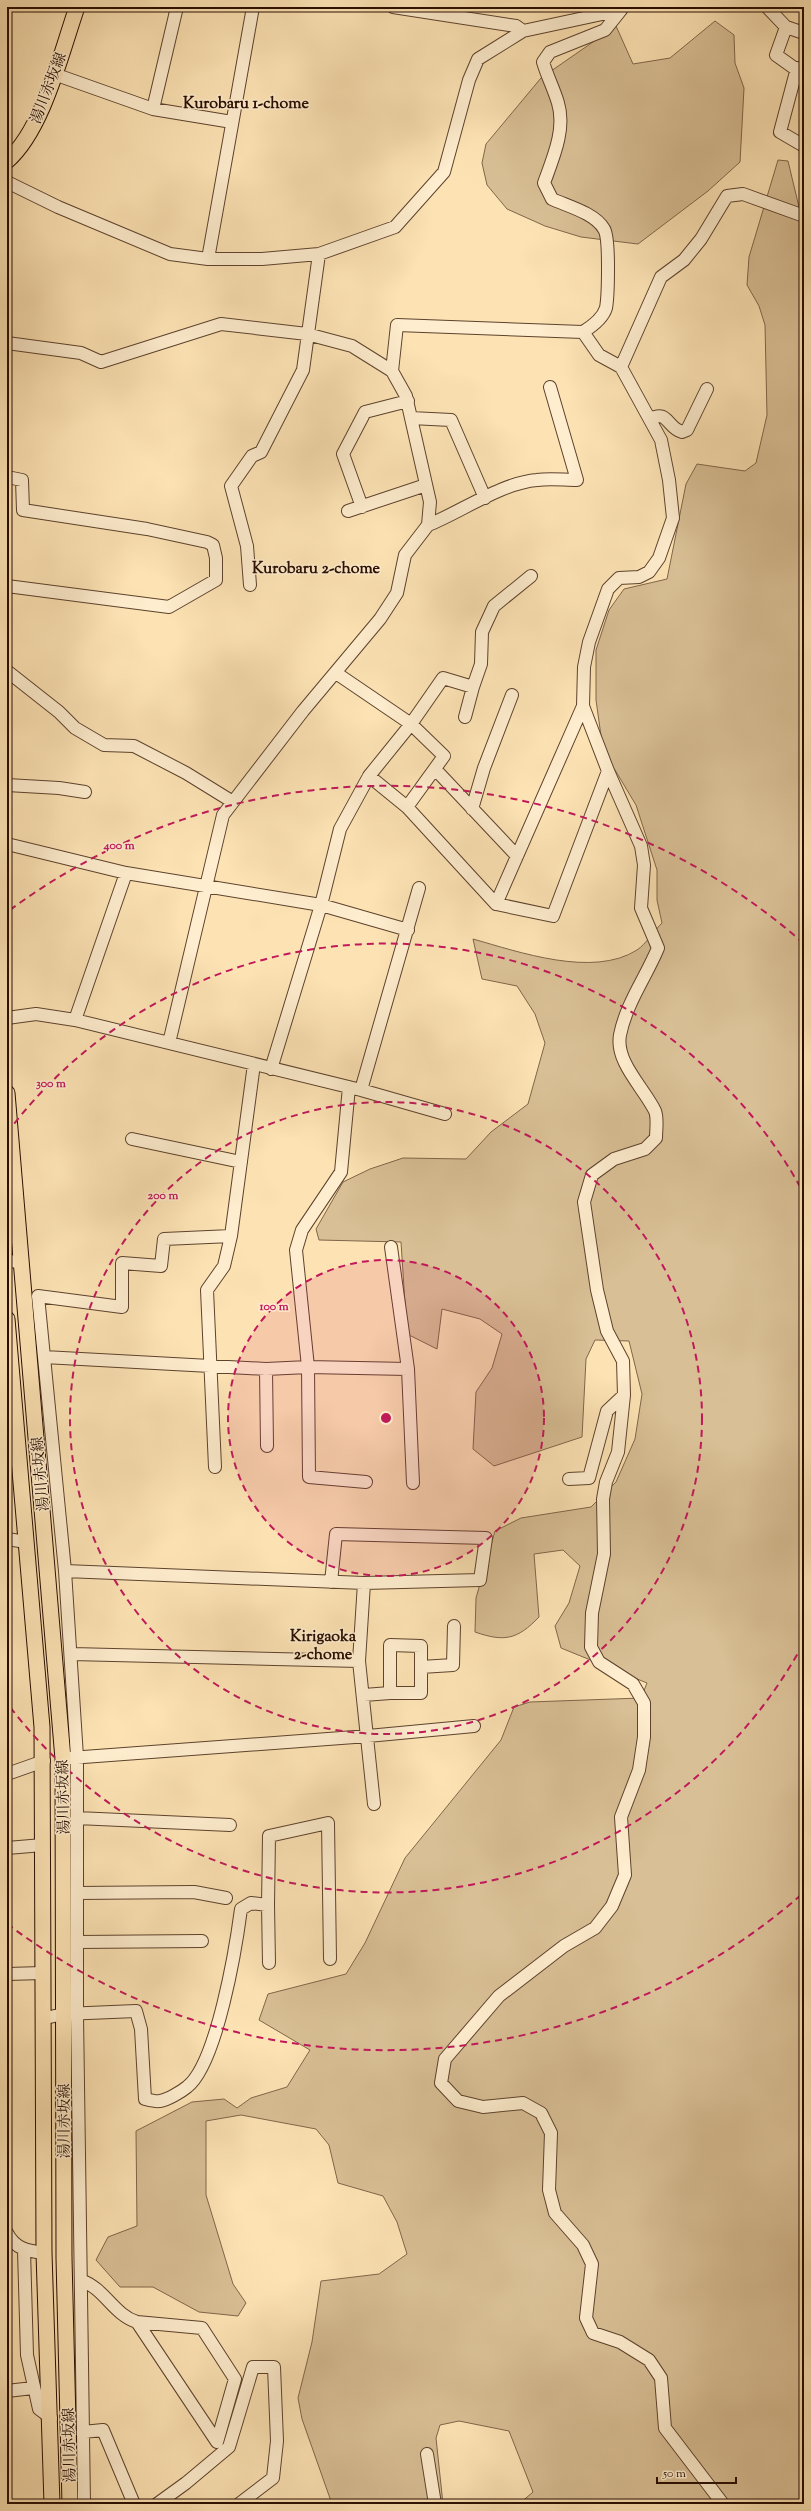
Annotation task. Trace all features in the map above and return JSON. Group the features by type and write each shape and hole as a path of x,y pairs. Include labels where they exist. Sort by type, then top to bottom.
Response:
{"main road":[{"name":"湯川赤坂線","path":"7,161 26,143 54,74 77,7"},
{"name":"湯川赤坂線","path":"7,1093 70,1758 70,2015 64,2258 70,2504"},
{"name":"湯川赤坂線","path":"7,1319 44,1762 44,2253 51,2418 52,2504"}],"street":[{"path":"153,109 177,7"},
{"path":"208,259 253,7"},
{"path":"394,7 516,26 523,31"},
{"path":"767,7 786,27 804,33"},
{"path":"7,182 58,207 170,254 208,259 262,259 319,254 395,227 414,208 444,172 470,80 478,59 523,31 621,9"},
{"path":"392,371 397,325 583,332 593,326 606,309 608,252 605,229 594,219 552,199 544,183 555,151 562,120 558,102 543,62 550,52 605,30 621,9"},
{"path":"786,27 776,55 800,72 780,132 804,146"},
{"path":"54,74 153,109 232,122"},
{"path":"621,368 661,277 684,260 701,239 727,196 743,194 804,216"},
{"path":"250,585 247,546 231,486 252,456 261,452 303,370 319,254"},
{"path":"7,343 82,353 101,362 221,324 307,334 352,346 392,371 408,402 430,502 428,525"},
{"path":"496,904 583,706 584,667 589,642 608,589 619,578 638,577 649,572 659,558 673,518 669,480 661,440 621,368 599,355 583,332"},
{"path":"169,1043 208,885 223,815 303,711 380,619 397,593 404,555 428,525 485,498 536,480 577,480 550,387"},
{"path":"650,419 657,415 662,416 678,431 682,432 687,430 707,389"},
{"path":"362,507 343,454 365,412 408,402"},
{"path":"411,418 451,420 485,498"},
{"path":"7,477 22,480 23,510 147,529 207,542 213,545 216,558 216,580 169,607 7,586"},
{"path":"348,511 426,485"},
{"path":"465,716 473,687 482,664 482,632 494,606 531,576"},
{"path":"7,671 42,701 59,712 75,728 104,745 134,746 186,773 233,802"},
{"path":"336,673 410,724 444,756 407,807"},
{"path":"271,1068 321,905 340,829 369,776 410,724 443,678 473,687"},
{"path":"472,809 484,768 512,695"},
{"path":"583,706 608,771 641,846 644,865 641,908 658,948 646,976 627,1012 620,1036 624,1059 656,1113 656,1138 645,1149 614,1159 592,1176 584,1202 597,1290 607,1331 623,1361 624,1395 618,1452 606,1482 603,1499 604,1554 592,1613 591,1647 599,1662 633,1684 644,1704 644,1737 639,1770 621,1816 625,1875 612,1906 595,1928 564,1946 499,1996 446,2059 440,2083 458,2100 483,2107 523,2103 541,2113 551,2133 549,2190 555,2213 583,2245 592,2264 586,2318 593,2333 620,2342 649,2360 661,2378 665,2428 723,2504"},
{"path":"435,769 517,856"},
{"path":"369,776 407,807 496,904 553,916 608,771"},
{"path":"7,785 59,788 85,792"},
{"path":"7,844 126,873 208,885 321,905 408,930"},
{"path":"75,1020 126,873"},
{"path":"361,1090 419,888"},
{"path":"7,1018 36,1014 75,1020 361,1090 445,1114"},
{"path":"215,1467 207,1290 224,1266 231,1236 254,1064"},
{"path":"348,1087 341,1172 302,1230 296,1250 308,1367 309,1477 366,1482"},
{"path":"132,1139 241,1162"},
{"path":"84,2504 82,2280 70,2015 77,1942 77,1818 70,1758 72,1654 38,1296 122,1308 122,1264 161,1266 164,1239 231,1236"},
{"path":"391,1247 408,1369 413,1483"},
{"path":"7,1261 22,1262"},
{"path":"44,1357 266,1369 308,1367 408,1369"},
{"path":"266,1369 267,1446"},
{"path":"569,1479 589,1478 607,1411 624,1395"},
{"path":"65,1571 331,1582 364,1583 480,1580 486,1538 336,1534 331,1582"},
{"path":"7,1539 26,1542"},
{"path":"364,1583 359,1660 364,1694 374,1804"},
{"path":"421,1667 453,1665 454,1626"},
{"path":"364,1694 422,1694 421,1646 390,1645 390,1693"},
{"path":"72,1654 359,1660"},
{"path":"70,1758 368,1736 474,1726"},
{"path":"7,1774 44,1762"},
{"path":"77,1818 230,1825"},
{"path":"269,1963 269,1836 328,1823 330,1959"},
{"path":"7,1848 43,1845"},
{"path":"77,1893 194,1892 226,1898"},
{"path":"45,2018 136,2011 141,2029 145,2099 159,2102 188,2087 206,2058 224,2002 237,1942 241,1909 251,1903 268,1904"},
{"path":"77,1942 202,1941"},
{"path":"7,1974 43,1973"},
{"path":"7,2233 24,2250 44,2253"},
{"path":"24,2250 27,2355 39,2409 51,2418"},
{"path":"82,2280 93,2285 128,2320 202,2328 235,2379 218,2442 137,2322"},
{"path":"157,2504 186,2483 229,2447 253,2367 274,2367 277,2441 274,2478 239,2504"},
{"path":"7,2391 34,2388"},
{"path":"83,2432 102,2430 134,2504"},
{"path":"427,2454 435,2504"}],"shaded area":[{"path":"715,21 734,35 735,63 744,88 740,162 708,191 638,244 581,237 545,226 507,209 487,185 482,163 486,144 541,78 616,26 633,64 670,58"},
{"path":"778,160 788,161 804,228 804,2504 519,2504 533,2492 509,2431 459,2421 440,2425 436,2438 443,2504 332,2504 302,2419 298,2398 312,2342 321,2281 379,2274 407,2254 397,2222 383,2196 338,2183 329,2145 316,2129 241,2115 206,2121 206,2195 233,2284 246,2303 238,2316 199,2312 153,2287 120,2287 96,2260 108,2237 137,2226 136,2131 192,2102 224,2099 237,2108 251,2098 287,2087 310,2050 259,2020 268,1994 346,1974 365,1943 405,1858 501,1740 514,1707 530,1702 641,1698 647,1683 561,1648 555,1626 569,1603 580,1566 563,1550 534,1554 539,1617 531,1625 517,1634 502,1638 475,1632 476,1598 495,1531 521,1518 591,1507 616,1482 635,1439 642,1394 629,1341 595,1340 586,1359 582,1437 494,1466 473,1449 476,1392 492,1368 502,1334 480,1319 442,1309 437,1349 407,1334 401,1242 319,1240 316,1229 343,1182 370,1169 403,1158 466,1159 491,1132 528,1104 545,1043 535,1014 517,986 482,979 473,939 534,956 556,960 599,962 619,958 637,950 662,923 657,900 657,870 636,805 603,750 596,700 596,650 609,610 624,589 667,579 686,484 697,464 745,471 756,463 767,415 765,325 759,306 747,285 749,257"}],"district":[{"name":"Kurobaru 1-chome","path":"246,102"},
{"name":"Kurobaru 2-chome","path":"316,567"},
{"name":"Kirigaoka 2-chome","path":"323,1644"}]}
